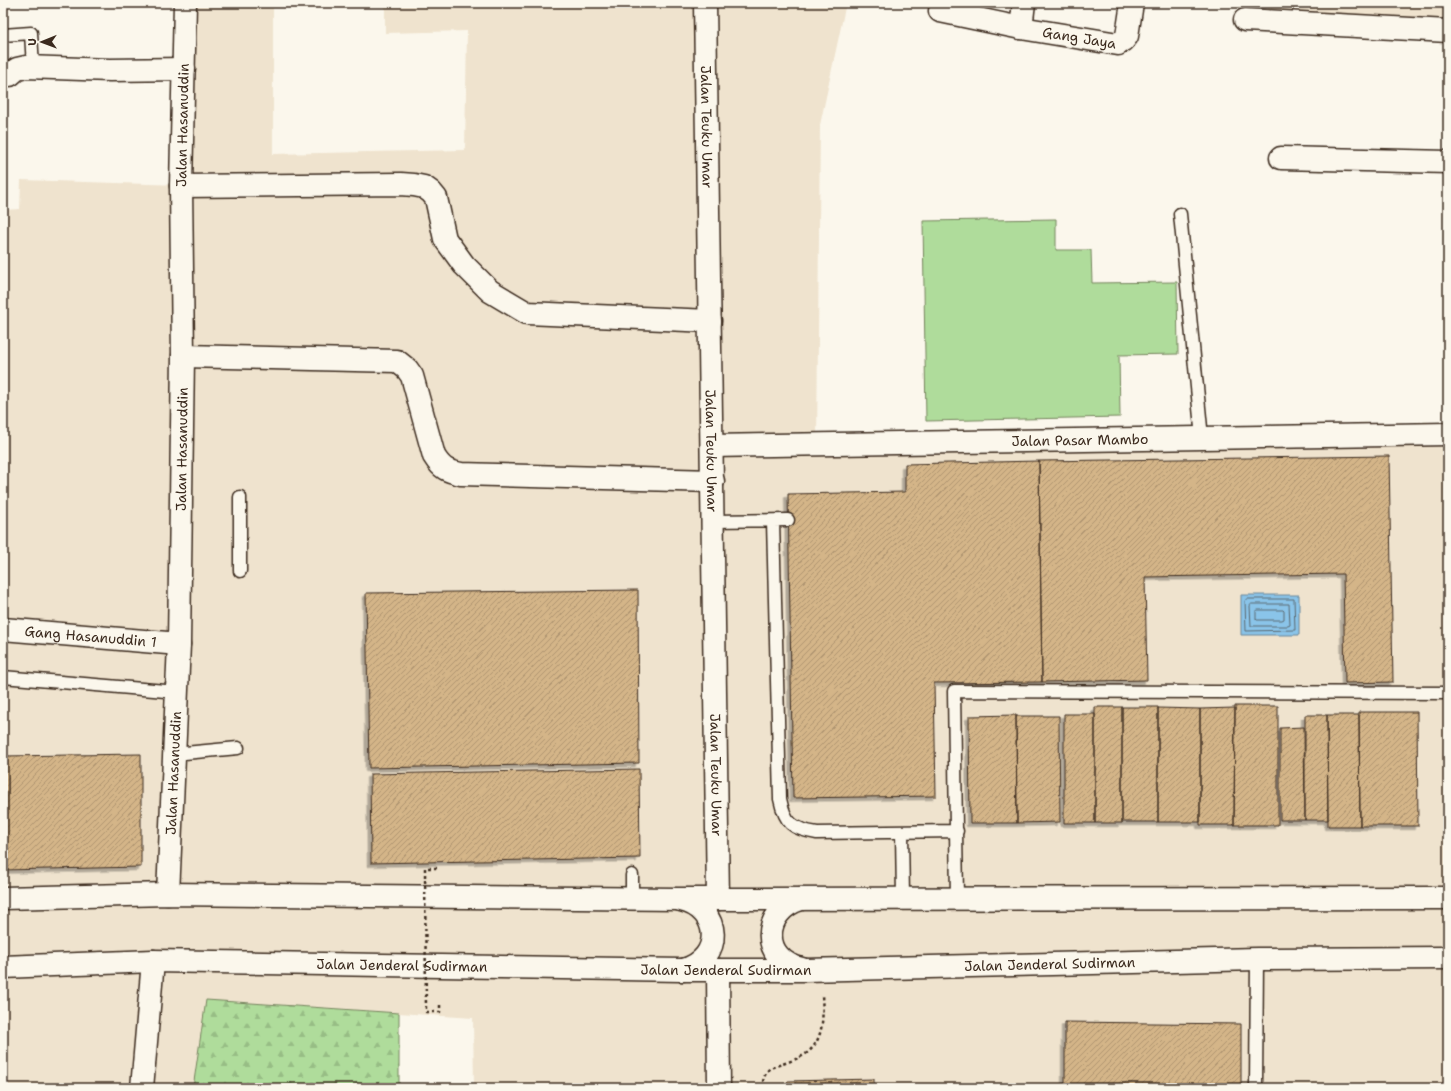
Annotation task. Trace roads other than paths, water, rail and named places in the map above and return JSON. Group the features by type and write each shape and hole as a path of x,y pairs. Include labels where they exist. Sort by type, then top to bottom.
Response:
{"street":[{"name":"Jalan Hasanuddin","path":"168,894 179,644 183,356 181,186 185,3"},
{"name":"Jalan Teuku Umar","path":"705,3 718,899"},
{"path":"1021,28 1024,3"},
{"name":"Gang Jaya","path":"940,11 1021,28 1118,44 1121,43 1126,36 1132,3"},
{"path":"1245,20 1448,31"},
{"path":"3,76 10,75 17,69 33,67 110,70 184,69"},
{"path":"1281,158 1448,162"},
{"path":"181,186 401,184 424,187 436,198 445,239 464,265 490,291 527,313 710,321"},
{"path":"183,356 397,361 407,369 412,376 434,456 440,466 449,472 461,474 713,482"},
{"name":"Jalan Pasar Mambo","path":"712,446 1448,434"},
{"name":"Gang Hasanuddin 1","path":"3,629 179,644"},
{"path":"3,898 168,894 678,900 903,898 1448,898"},
{"path":"802,899 791,902 774,918 771,930 771,941 776,952 783,961 793,968 813,970"},
{"path":"678,900 691,902 701,908 708,918 712,928 712,941 709,952 702,961 692,968 681,970"},
{"name":"Jalan Jenderal Sudirman","path":"3,967 153,961 681,970 813,970 1257,959 1448,958"},
{"path":"142,1088 153,961"},
{"path":"718,970 719,1088"}],"lane":[{"path":"3,35 32,33 33,67"},
{"path":"1180,214 1202,438"},
{"path":"240,497 240,571"},
{"path":"713,521 788,520"},
{"path":"773,521 780,798 788,820 798,830 817,833 957,831"},
{"path":"3,677 177,692"},
{"path":"957,898 954,691 1448,693"},
{"path":"174,754 238,748"},
{"path":"902,832 903,898"},
{"path":"632,875 632,899"},
{"path":"1256,1088 1257,959"}],"water":[{"path":"1241,595 1299,595 1299,635 1241,635"}]}
